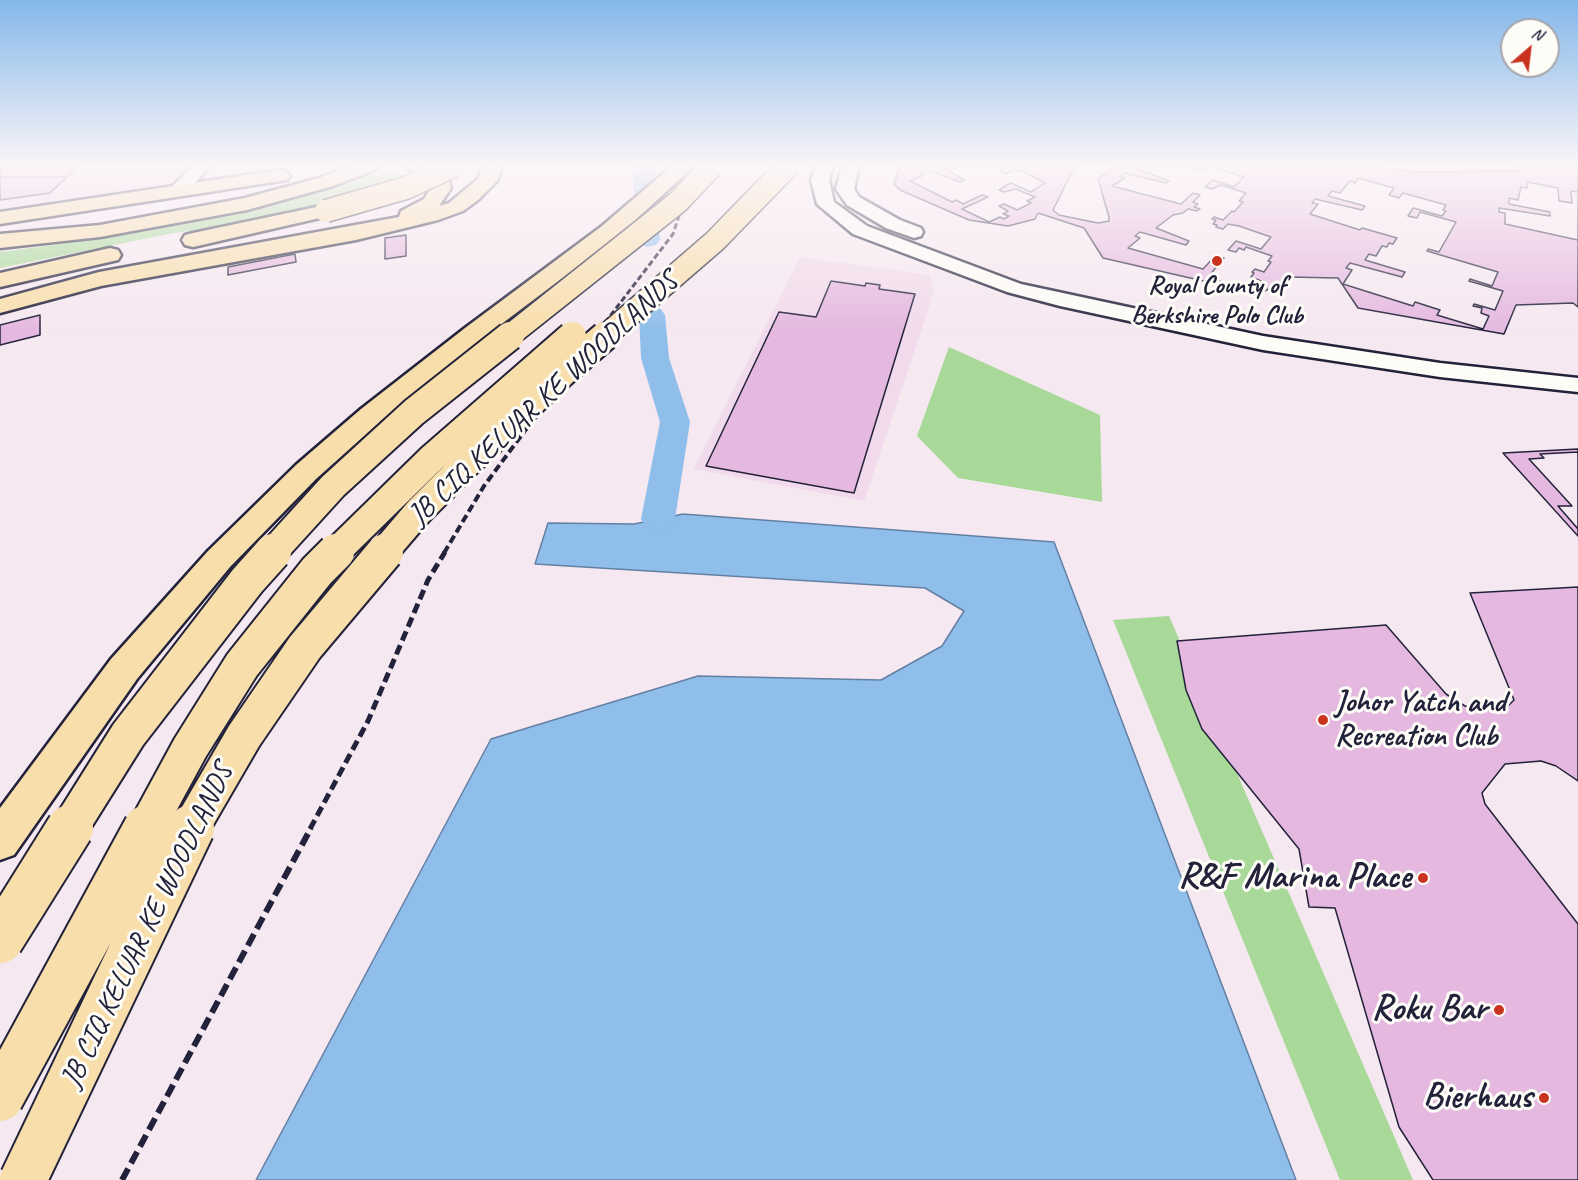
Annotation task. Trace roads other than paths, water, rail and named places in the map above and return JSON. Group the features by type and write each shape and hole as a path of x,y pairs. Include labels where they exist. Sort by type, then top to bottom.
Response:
{"main road":[{"path":"0,241 100,231 160,221"},
{"path":"169,244 278,221"},
{"path":"356,233 390,221"},
{"path":"0,306 99,279 356,233 409,221"},
{"path":"0,841 124,669 219,559 306,472 371,415 621,221"},
{"path":"0,940 128,735 247,581 333,486 414,412 654,221"},
{"path":"0,1098 190,748 242,665 317,571 432,458 525,375 660,266 707,221"},
{"name":"JB CIQ KELUAR KE WOODLANDS","path":"23,1180 182,843 244,736 304,646 418,512 470,460 562,373 715,241 734,221"},
{"path":"0,280 135,250"}],"street":[{"path":"848,221 860,230 915,252 1014,288 1060,300 1271,325 1516,363 1578,366"},
{"path":"888,221 973,255 1013,267"},
{"path":"1033,273 1263,343 1440,370 1578,385"}],"water":[{"path":"683,514 1054,542 1296,1180 256,1180 491,739 698,676 881,680 942,646 964,611 925,588 535,564 548,523 634,524"}],"waterway":[{"path":"647,221 648,240"},
{"path":"652,315 655,358 675,422 658,519"}],"railway":[{"path":"594,337 673,234 677,221"},
{"path":"444,553 484,486 595,336"},
{"path":"310,829 368,721 428,580 445,552"},
{"path":"122,1180 311,828"}],"place":[{"name":"Royal County of Berkshire Polo Club","path":"1217,261"},
{"name":"Johor Yatch and Recreation Club","path":"1323,720"},
{"name":"R&F Marina Place","path":"1423,878"},
{"name":"Roku Bar","path":"1499,1010"},
{"name":"Bierhaus","path":"1544,1098"}]}
